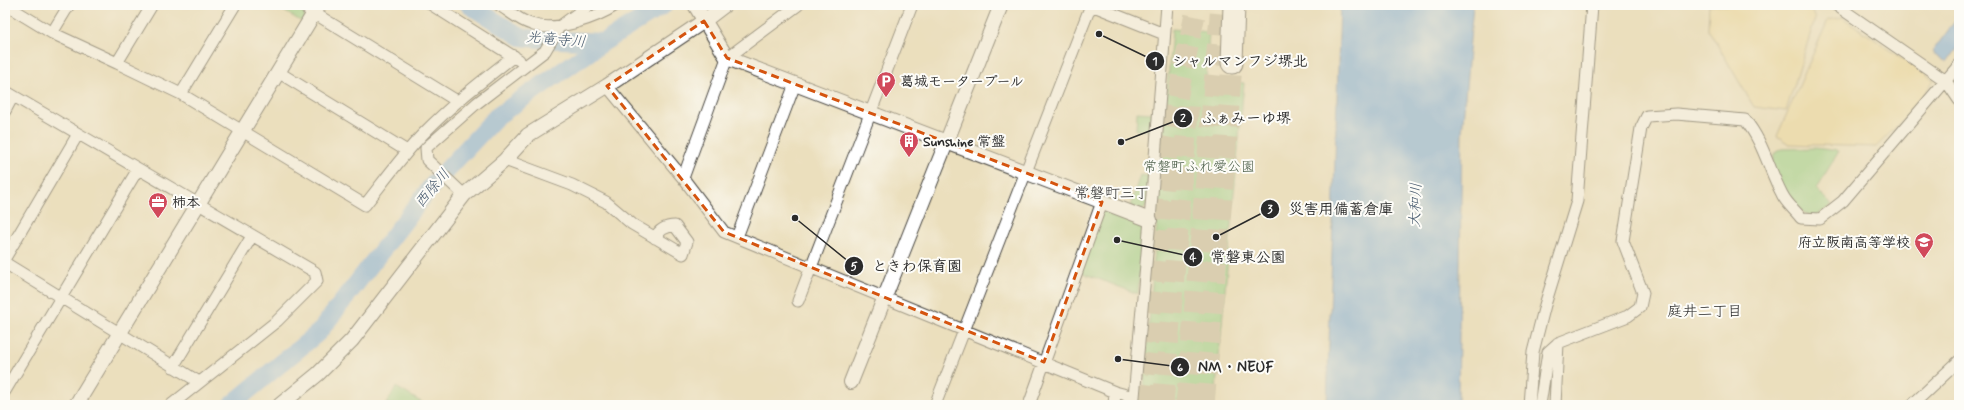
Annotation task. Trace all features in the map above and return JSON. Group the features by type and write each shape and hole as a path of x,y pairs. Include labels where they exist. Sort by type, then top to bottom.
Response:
{"highway":[{"path":"1232,63 1234,5"}],"street":[{"path":"6,5 52,33 181,94 365,206 407,151 457,101 514,56"},
{"path":"52,33 69,5"},
{"path":"117,63 152,5"},
{"path":"181,94 235,5"},
{"path":"301,5 316,9 457,101"},
{"path":"432,5 526,65"},
{"path":"499,5 531,24 559,27 605,12 616,5"},
{"path":"464,195 427,160 426,148 477,103 545,51 559,27 589,5"},
{"path":"280,405 318,374 352,340 464,195 505,160 528,135 607,86 699,13 725,5"},
{"path":"683,178 727,58 798,5"},
{"path":"798,301 912,5"},
{"path":"851,382 1001,5"},
{"path":"935,405 1091,5 1164,34"},
{"path":"607,86 683,178 724,232 1115,392 1134,397 1167,5"},
{"path":"1529,405 1533,352 1545,305 1577,200 1592,5"},
{"path":"1836,5 1946,81 1959,100"},
{"path":"76,405 316,9"},
{"path":"699,13 727,58 1150,220"},
{"path":"1540,405 1548,352 1558,343 1628,316 1640,307 1643,293 1622,241 1641,128 1647,116 1676,114 1745,120 1751,127 1765,154 1782,195 1801,218 1820,219 1843,201 1959,65"},
{"path":"278,72 407,151"},
{"path":"737,237 795,84"},
{"path":"5,111 9,94 315,272 317,281 277,321 171,405"},
{"path":"5,258 78,134"},
{"path":"505,160 572,185 606,202 632,224 655,238"},
{"path":"5,391 138,169"},
{"path":"1029,405 1102,202"},
{"path":"173,367 252,236"},
{"path":"5,263 199,382"},
{"path":"1555,405 1558,343"},
{"path":"1912,405 1959,361"},
{"path":"1114,405 1115,392"}],"highlighted area":[{"path":"704,21 727,58 1102,202 1044,362 724,232 607,86"}],"green space":[{"path":"280,5 292,5 304,12 305,17 302,22 279,8"},
{"name":"常磐町ふれ愛公園","path":"1172,29 1209,32 1206,79 1244,83 1216,389 1191,401 1143,399"},
{"path":"1137,112 1153,113 1152,131 1136,130"},
{"path":"1815,148 1839,151 1816,189 1832,205 1820,213 1811,215 1803,212 1797,207 1778,178 1773,162 1774,154 1782,149"},
{"path":"1140,175 1149,176 1146,207 1142,211 1130,206"},
{"path":"1105,210 1139,223 1143,227 1138,294 1080,272 1101,212"},
{"path":"396,387 426,405 386,405"}],"sand":[{"path":"1709,5 1809,5 1815,19 1786,111 1754,107 1708,29"},
{"path":"1842,17 1934,80 1913,110 1876,147 1789,144 1777,136 1828,20"}],"water":[{"name":"大和川","path":"1340,5 1473,5 1462,133 1458,405 1327,405"},
{"path":"1955,21 1959,24 1959,46 1947,63 1932,52"}],"waterway":[{"name":"光竜寺川","path":"469,5 521,37 604,42"},
{"name":"西除川","path":"231,405 319,332 430,188 496,117 604,42 664,5"}],"tunnel":[{"path":"1142,405 1165,164 1197,5"},
{"path":"1186,405 1221,5"},
{"path":"1204,405 1232,63"},
{"path":"1163,405 1189,101"}],"place":[{"name":"シャルマンフジ堺北","path":"1099,34"},
{"name":"葛城モータープール","path":"886,98"},
{"name":"ふぁみーゆ堺","path":"1121,142"},
{"name":"Sunshine 常盤","path":"909,158"},
{"name":"ときわ保育園","path":"795,218"},
{"name":"柿本","path":"158,219"},
{"name":"災害用備蓄倉庫","path":"1216,237"},
{"name":"常磐東公園","path":"1117,240"},
{"name":"府立阪南高等学校","path":"1924,259"},
{"name":"NM・NEUF","path":"1118,359"}],"district":[{"name":"常磐町三丁","path":"1112,193"},
{"name":"庭井二丁目","path":"1705,311"}]}
